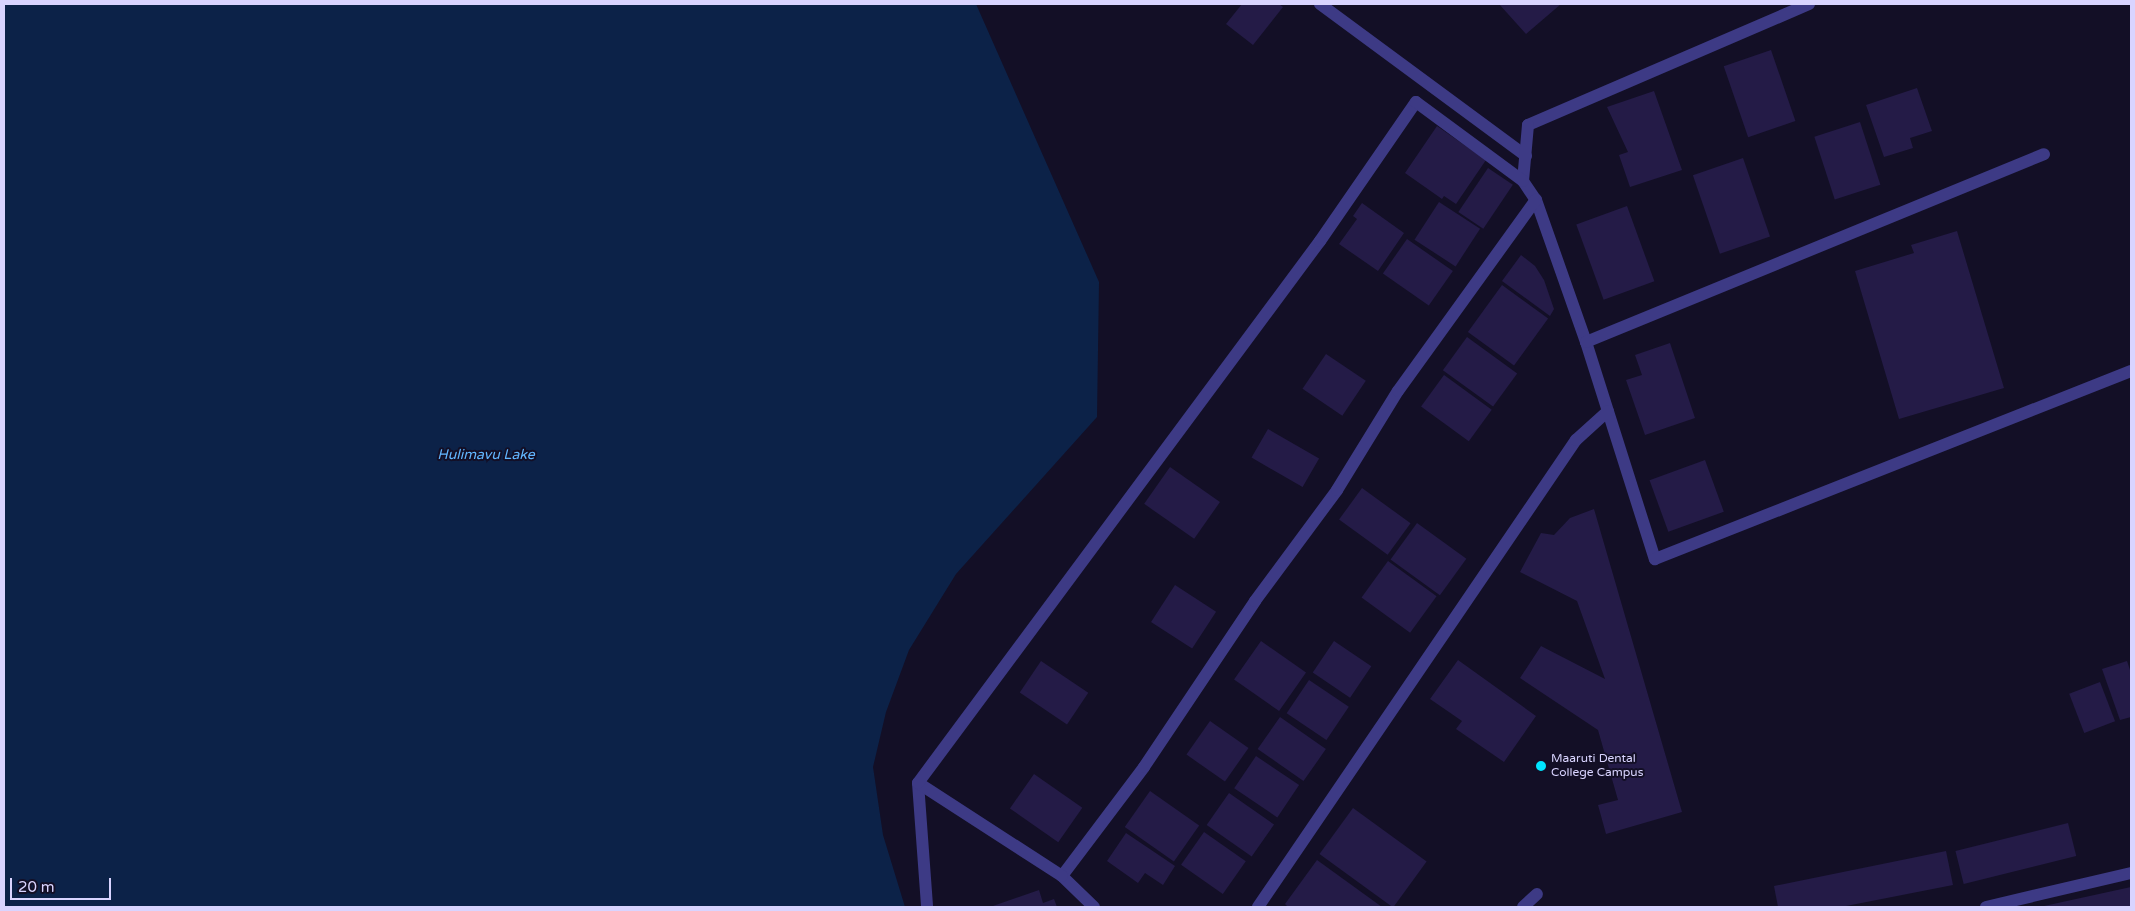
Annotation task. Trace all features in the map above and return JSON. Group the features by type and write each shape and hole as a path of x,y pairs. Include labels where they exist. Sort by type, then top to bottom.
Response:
{"street":[{"path":"1320,4 1526,156"},
{"path":"1523,181 1528,124 1809,4"},
{"path":"927,907 918,783 1320,241 1416,102 1523,181 1536,200 1586,342 1655,559 2131,371"},
{"path":"1586,342 2044,154"},
{"path":"1062,876 1144,767 1256,601 1337,490 1398,391 1536,200"},
{"path":"1258,907 1576,440 1608,411"},
{"path":"918,783 1062,876 1094,907"},
{"path":"1986,907 2131,873"},
{"path":"1523,907 1537,894"}],"water":[{"name":"Hulimavu Lake","path":"4,4 976,4 1099,282 1097,417 956,574 909,650 886,712 873,767 883,835 905,907 4,907"}],"building":[{"path":"1242,4 1279,4 1283,7 1253,45 1226,24"},
{"path":"1499,4 1561,4 1526,34"},
{"path":"1771,50 1795,121 1748,137 1724,66"},
{"path":"1917,88 1932,131 1910,138 1913,148 1884,157 1866,105"},
{"path":"1654,91 1682,170 1630,187 1619,155 1628,152 1607,107"},
{"path":"1860,122 1880,185 1835,200 1814,137"},
{"path":"1437,126 1486,160 1456,204 1444,196 1442,199 1405,173"},
{"path":"1743,158 1770,236 1720,254 1693,175"},
{"path":"1488,168 1513,185 1483,229 1458,212"},
{"path":"1439,202 1480,229 1456,266 1414,240"},
{"path":"1362,203 1404,233 1378,271 1339,244 1357,219 1353,216"},
{"path":"1627,206 1654,281 1604,300 1576,224"},
{"path":"1957,231 2004,388 1899,419 1855,271 1914,253 1911,245"},
{"path":"1407,239 1453,271 1429,306 1383,273"},
{"path":"1521,255 1535,266 1544,280 1554,309 1550,316 1502,281"},
{"path":"1502,285 1548,319 1514,365 1468,332"},
{"path":"1467,337 1517,373 1493,407 1443,370"},
{"path":"1670,343 1695,418 1645,435 1626,380 1642,375 1635,355"},
{"path":"1326,354 1366,381 1342,416 1303,389"},
{"path":"1444,375 1492,410 1469,441 1421,407"},
{"path":"1268,429 1319,458 1303,487 1252,458"},
{"path":"1705,460 1724,512 1668,532 1650,480"},
{"path":"1170,467 1220,502 1194,539 1144,504"},
{"path":"1362,488 1411,523 1388,555 1339,520"},
{"path":"1594,509 1682,812 1606,834 1598,805 1618,800 1598,730 1520,678 1541,646 1605,679 1577,601 1520,572 1541,533 1554,535 1570,518"},
{"path":"1417,523 1466,559 1440,595 1391,559"},
{"path":"1388,561 1437,596 1410,633 1362,597"},
{"path":"1175,585 1216,612 1192,649 1151,622"},
{"path":"1261,641 1306,673 1279,711 1234,680"},
{"path":"1334,641 1371,666 1350,698 1313,673"},
{"path":"1458,660 1536,716 1504,762 1456,729 1462,721 1430,699"},
{"path":"1041,661 1088,693 1067,724 1020,693"},
{"path":"2127,661 2131,673 2131,717 2120,720 2102,669"},
{"path":"1309,680 1349,707 1326,740 1287,713"},
{"path":"2100,682 2115,721 2084,733 2069,694"},
{"path":"1280,717 1326,749 1304,781 1258,749"},
{"path":"1210,721 1249,748 1225,782 1186,755"},
{"path":"1256,756 1299,785 1277,817 1234,788"},
{"path":"1034,774 1082,808 1058,842 1010,808"},
{"path":"1150,791 1199,825 1174,861 1125,827"},
{"path":"1229,793 1274,825 1252,856 1207,825"},
{"path":"1353,808 1427,861 1392,907 1319,854"},
{"path":"2068,823 2076,856 1964,884 1955,851"},
{"path":"1204,832 1246,861 1223,894 1181,865"},
{"path":"1126,833 1175,866 1163,885 1145,873 1138,883 1107,861"},
{"path":"1946,851 1953,885 1841,907 1778,907 1774,886"},
{"path":"1317,860 1382,907 1288,907 1285,904"},
{"path":"2131,887 2131,907 2044,907 2044,906"},
{"path":"1039,890 1043,903 1054,899 1057,907 990,907"}],"place":[{"name":"Maaruti Dental College Campus","path":"1541,766"}]}
